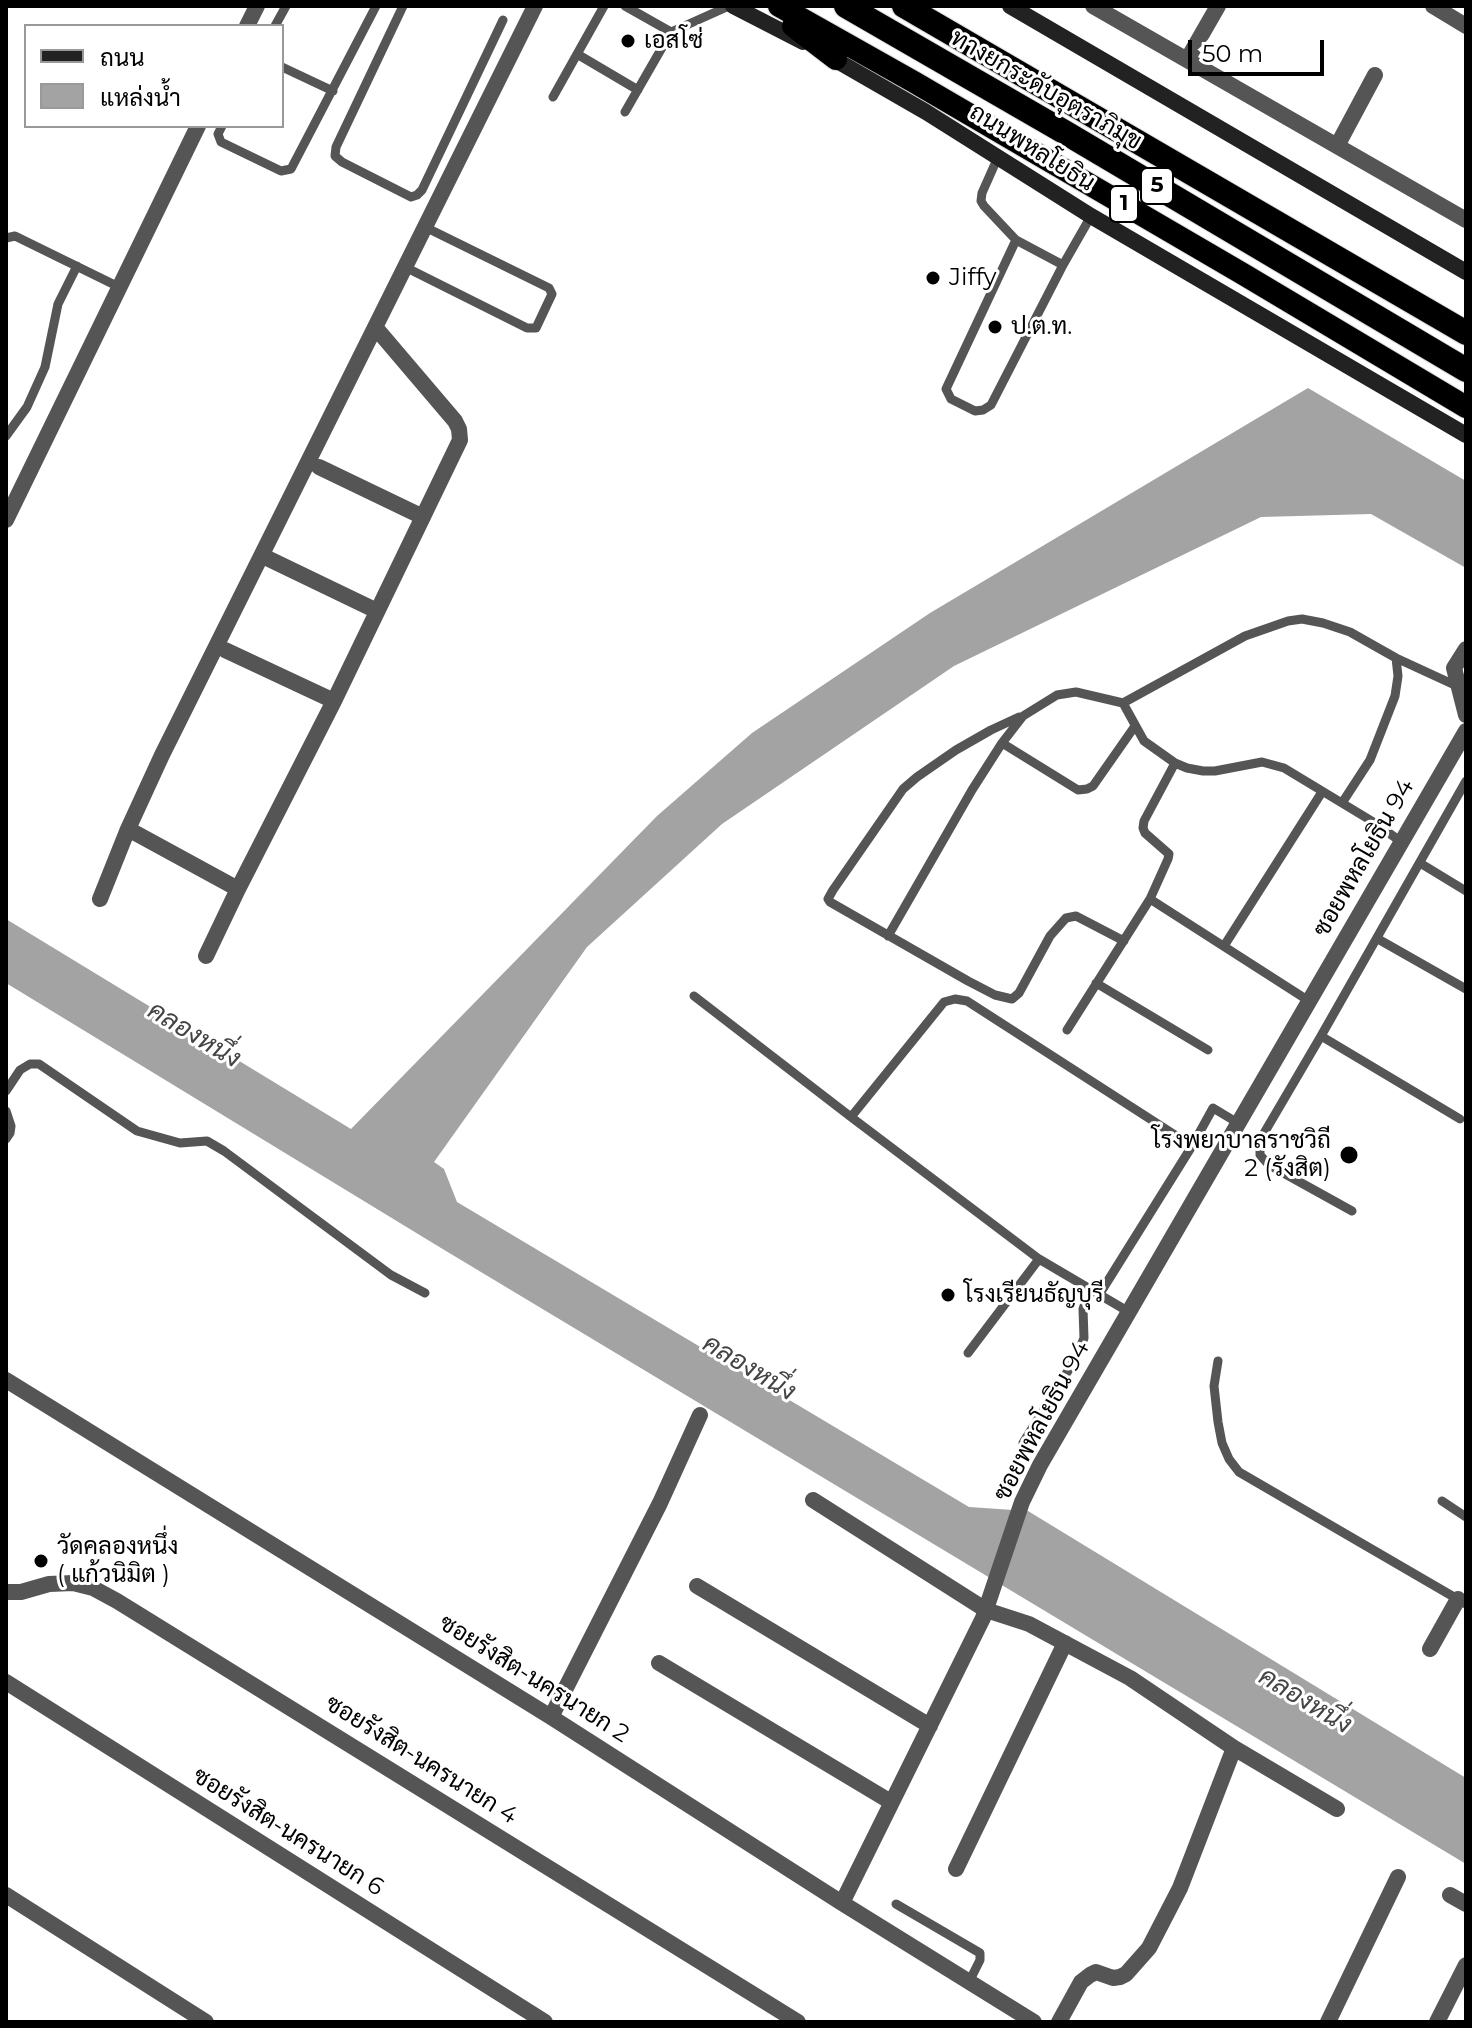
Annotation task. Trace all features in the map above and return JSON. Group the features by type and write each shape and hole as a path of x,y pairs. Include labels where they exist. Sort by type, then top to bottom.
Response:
{"highway":[{"path":"766,6 836,59"},
{"name":"ถนนพหลโยธิน","path":"779,6 1243,274 1466,407"},
{"name":"ทางยกระดับอุตราภิมุข","path":"846,6 1466,370"},
{"name":"ทางยกระดับอุตราภิมุข","path":"906,6 1466,331"}],"main road":[{"name":"ถนนพหลโยธิน","path":"731,6 836,59 1091,216 1466,435"},
{"path":"1010,6 1466,272"}],"street":[{"path":"248,24 257,6"},
{"path":"100,899 162,755 535,6"},
{"path":"1093,6 1466,220"},
{"path":"1187,60 1218,6"},
{"path":"1433,6 1466,26"},
{"path":"1337,146 1375,75"},
{"path":"6,520 197,128"},
{"path":"206,956 460,440 455,421 375,327"},
{"path":"319,467 423,517"},
{"path":"269,559 377,611"},
{"path":"1466,649 1454,668 1466,715"},
{"path":"225,650 334,701"},
{"name":"ซอยพหลโยธิน 94","path":"842,1903 983,1618 1022,1502 1040,1465 1466,731"},
{"path":"128,829 238,889"},
{"name":"ซอยรังสิต-นครนายก 2","path":"6,1380 551,1717 1034,2022"},
{"path":"551,1717 660,1503 700,1415"},
{"path":"813,1500 987,1605 1130,1678 1234,1748 1337,1809"},
{"name":"ซอยรังสิต-นครนายก 4","path":"6,1592 73,1583 93,1588 117,1601 798,2022"},
{"path":"697,1586 930,1726"},
{"path":"1430,1649 1463,1601"},
{"path":"956,1869 1065,1643"},
{"path":"659,1663 891,1802"},
{"name":"ซอยรังสิต-นครนายก 6","path":"6,1682 545,2022"},
{"path":"1059,2022 1081,1982 1096,1972 1113,1978 1126,1974 1149,1948 1180,1888 1234,1748"},
{"path":"1328,2022 1398,1877"},
{"path":"6,1895 206,2022"},
{"path":"1450,1895 1466,1904"},
{"path":"1437,2022 1466,1965"}],"lane":[{"path":"276,24 286,6"},
{"path":"221,128 218,134 221,142 281,171 291,169 376,6"},
{"path":"403,6 336,147 335,156 411,197 422,190 503,20"},
{"path":"553,97 604,6"},
{"path":"625,6 671,32"},
{"path":"625,112 671,32 731,6"},
{"path":"577,54 638,90"},
{"path":"284,68 333,91"},
{"path":"998,157 982,193 984,206 1016,240 1063,265"},
{"path":"1016,240 946,389 951,399 975,411 991,405 1091,216"},
{"path":"405,267 527,328 536,328 552,294 549,288 425,227"},
{"path":"6,238 15,236 119,287"},
{"path":"6,436 27,407 45,367 58,304 77,266"},
{"path":"1124,941 1076,916 1066,918 1050,936 1019,993 1012,999 995,995 968,981 828,899 903,789 956,750 1057,695 1076,692 1123,703 1245,636 1302,619 1350,632 1396,658 1459,687"},
{"path":"1342,803 1370,760 1395,696 1398,676 1396,658"},
{"path":"1123,703 1144,741 1175,763 1187,768 1215,771 1262,762 1284,768 1400,841"},
{"path":"888,936 972,790 1023,716"},
{"path":"1002,743 1078,790 1087,789 1093,786 1135,726"},
{"path":"1067,1030 1150,899 1168,859 1169,854 1143,828 1175,763"},
{"path":"1352,1211 1269,1165 1260,1155 1260,1140 1466,781"},
{"path":"1224,946 1322,792"},
{"path":"1420,863 1466,891"},
{"path":"1150,899 1309,1001"},
{"path":"1378,939 1466,989"},
{"path":"1096,983 1208,1050"},
{"path":"694,996 1039,1259 1129,1312"},
{"path":"851,1117 944,1002 955,999 967,1001 1192,1146"},
{"path":"1321,1036 1460,1119"},
{"path":"6,1091 20,1070 30,1064 39,1064 137,1131 180,1143 207,1141 391,1275 425,1293"},
{"path":"1023,1443 1076,1358 1084,1338 1083,1309 1192,1146 1213,1108 1238,1123"},
{"path":"6,1111 11,1126 6,1139"},
{"path":"968,1353 1039,1259"},
{"path":"1218,1361 1214,1386 1218,1422 1225,1451 1239,1472 1463,1601"},
{"path":"1442,1501 1466,1517"},
{"path":"896,1904 980,1953 980,1960 969,1982"}],"water":[{"name":"คลองหนึ่ง","path":"1308,388 1466,481 1466,568 1371,514 1261,517 954,666 722,824 587,947 434,1162 444,1169 457,1202 969,1507 1028,1511 1466,1778 1466,1864 6,983 6,919 351,1129 657,816 752,733 930,613"}],"place":[{"name":"เอสโซ่","path":"628,41"},
{"name":"Jiffy","path":"933,278"},
{"name":"ป.ต.ท.","path":"995,327"},
{"name":"โรงพยาบาลราชวิถี 2 (รังสิต)","path":"1349,1155"},
{"name":"โรงเรียนธัญบุรี","path":"948,1295"},
{"name":"วัดคลองหนึ่ง ( แก้วนิมิต )","path":"41,1561"}]}
